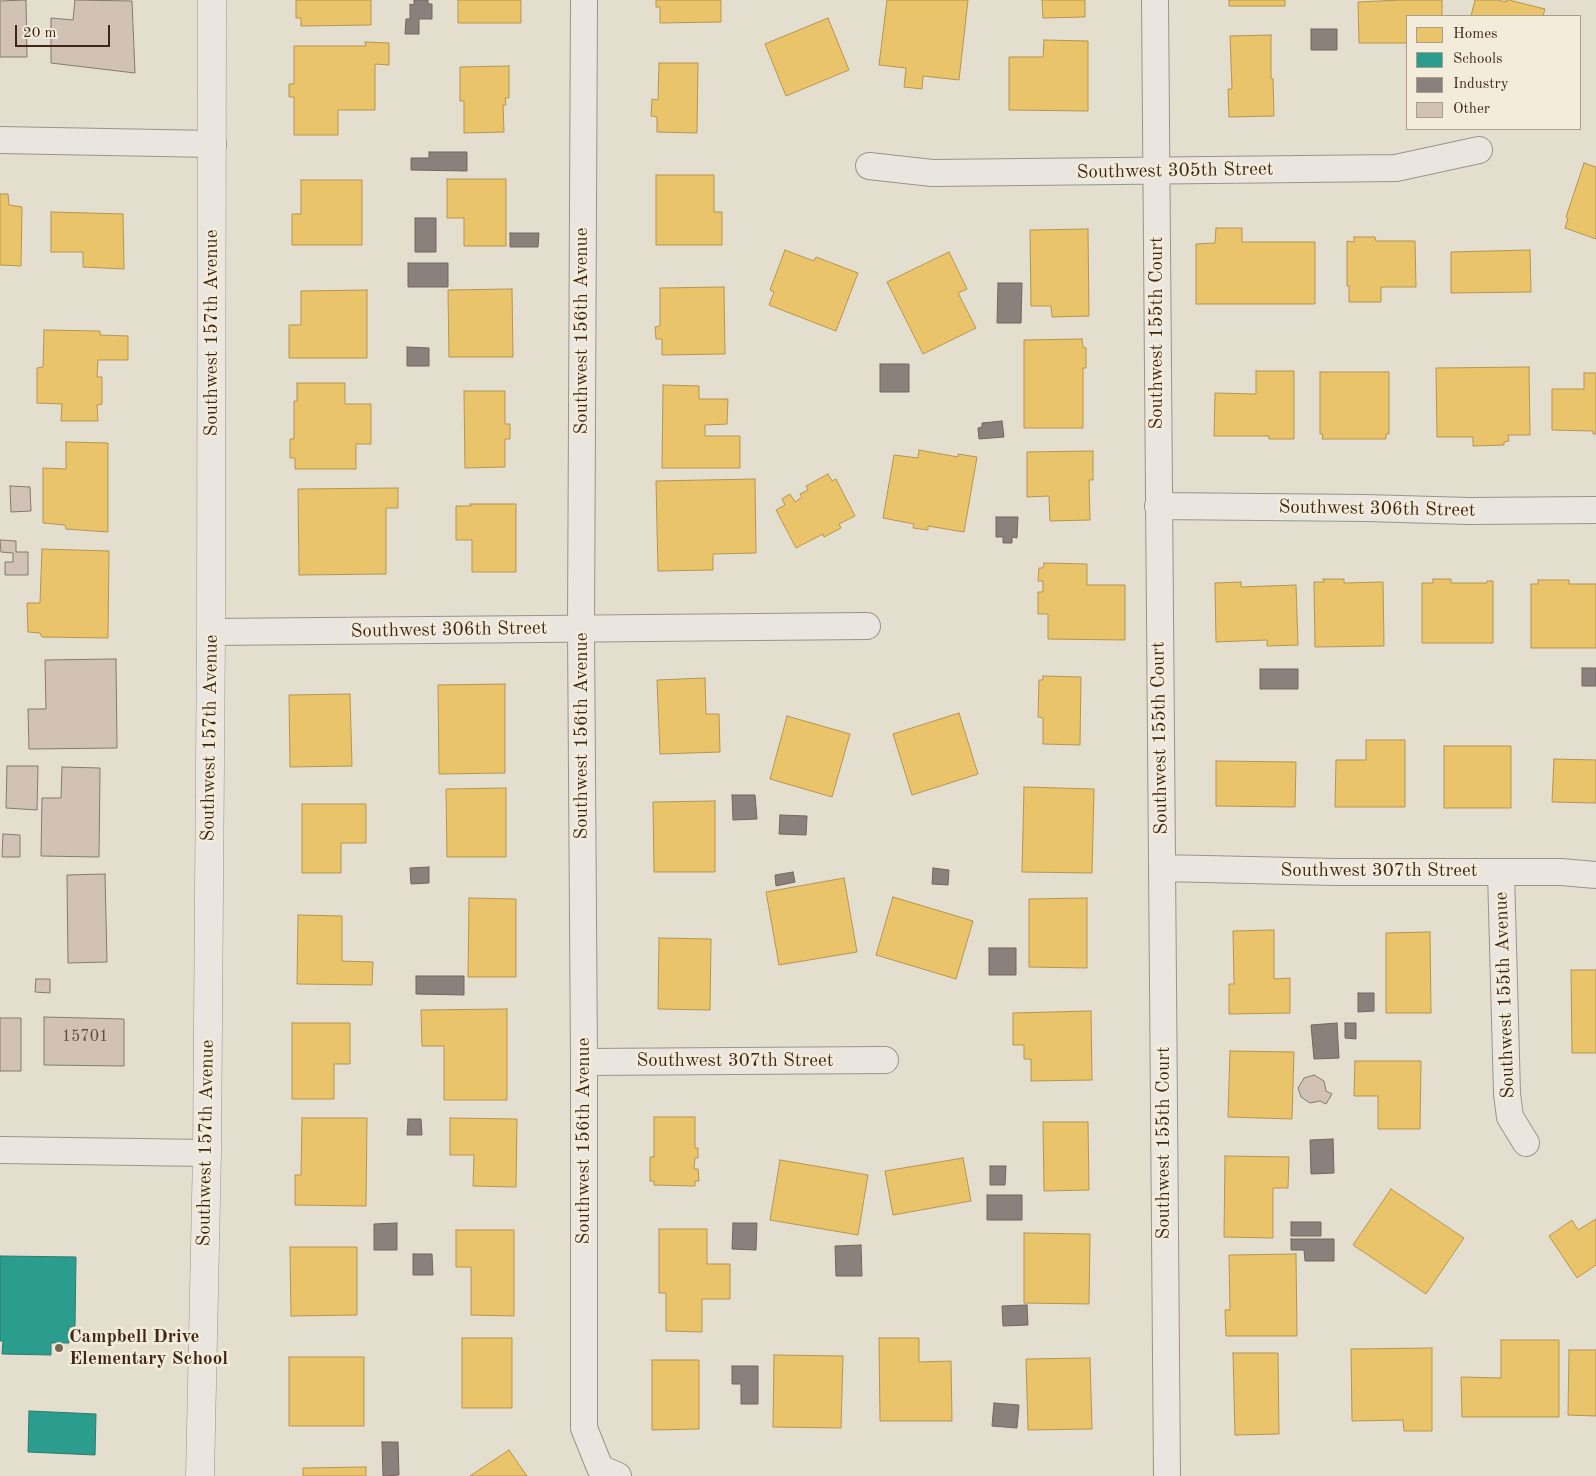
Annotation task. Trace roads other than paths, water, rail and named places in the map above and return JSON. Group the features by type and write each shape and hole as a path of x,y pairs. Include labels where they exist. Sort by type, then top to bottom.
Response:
{"street":[{"name":"Southwest 157th Avenue","path":"200,1476 207,1153 212,632 212,0"},
{"name":"Southwest 156th Avenue","path":"584,0 581,628 584,1428 609,1472"},
{"name":"Southwest 155th Court","path":"1155,0 1167,1476"},
{"path":"0,140 213,144"},
{"name":"Southwest 305th Street","path":"869,166 932,173 1396,168 1479,150"},
{"name":"Southwest 306th Street","path":"1158,506 1469,511 1596,510"},
{"name":"Southwest 306th Street","path":"212,632 867,626"},
{"name":"Southwest 307th Street","path":"1162,868 1336,872 1561,872 1596,875"},
{"name":"Southwest 155th Avenue","path":"1501,872 1507,1094 1510,1116 1526,1143"},
{"name":"Southwest 307th Street","path":"584,1062 885,1060"},
{"path":"0,1150 207,1153"}],"place":[{"name":"Campbell Drive Elementary School","path":"59,1348"}]}
